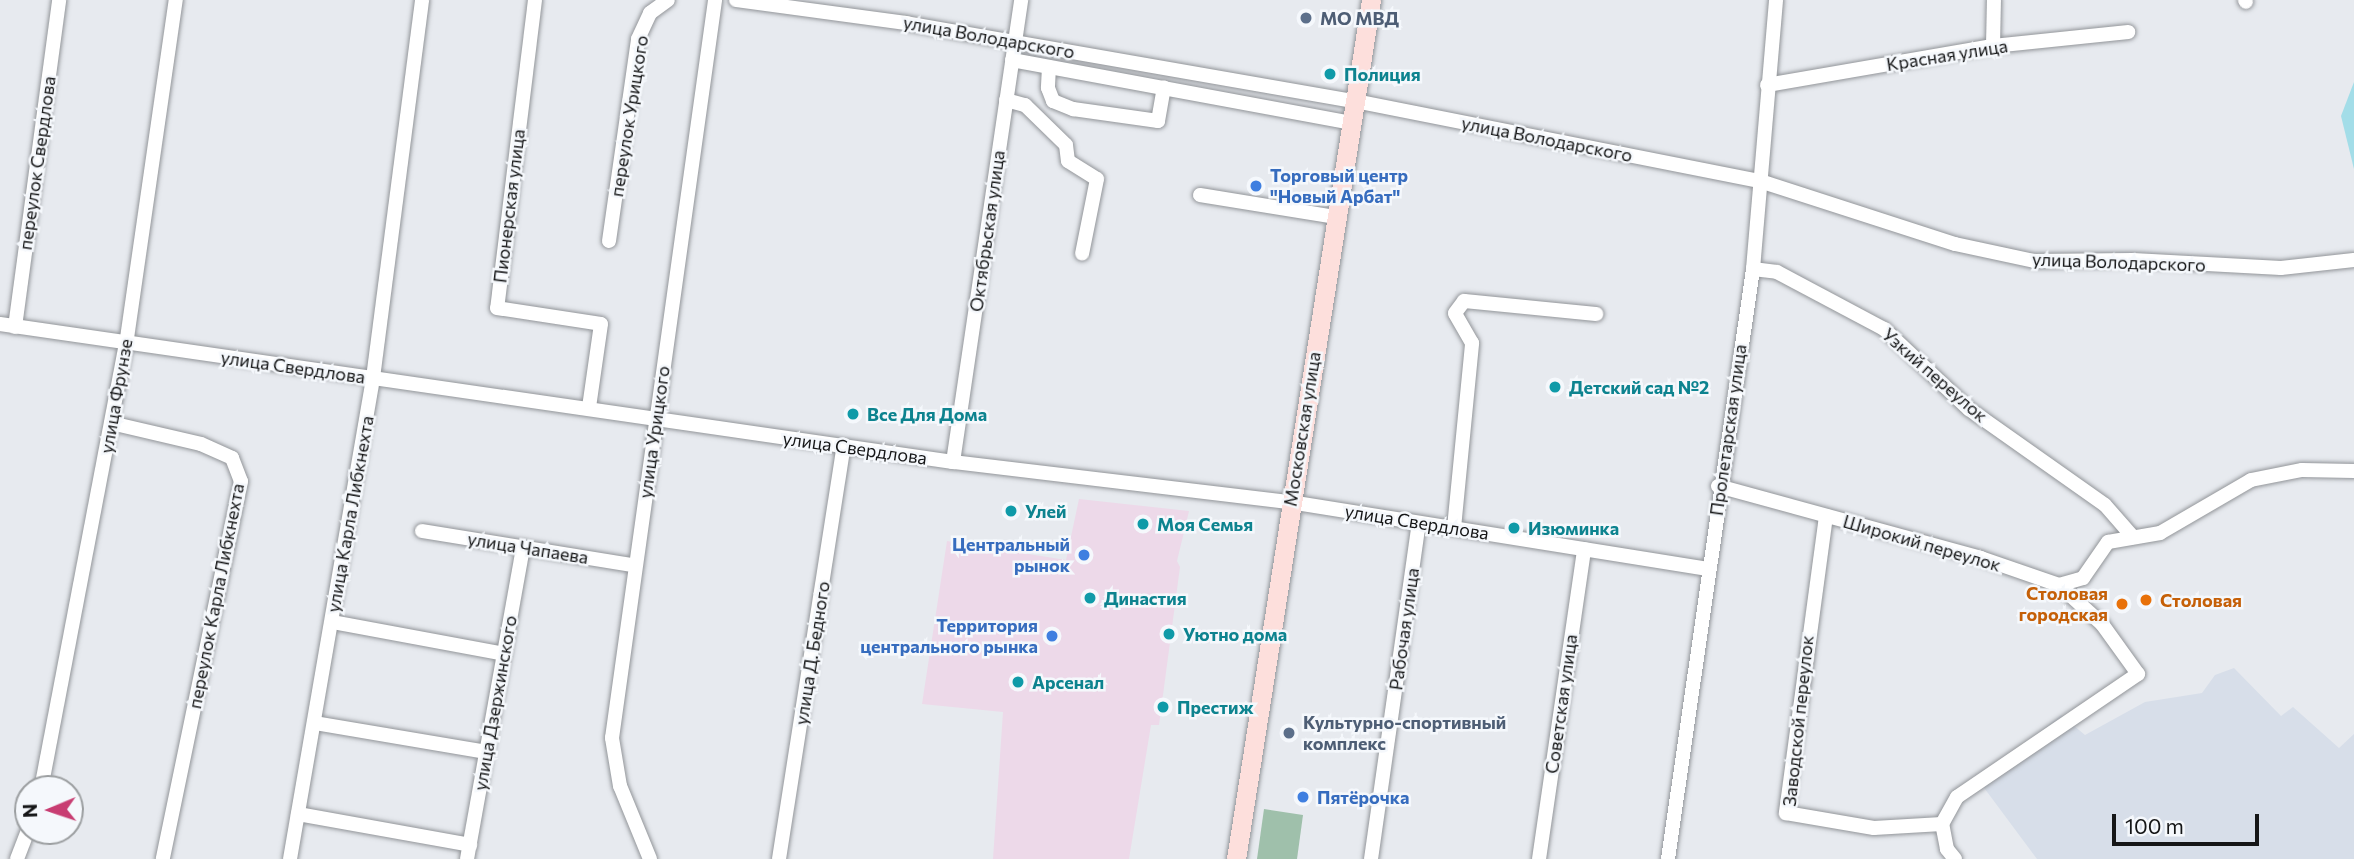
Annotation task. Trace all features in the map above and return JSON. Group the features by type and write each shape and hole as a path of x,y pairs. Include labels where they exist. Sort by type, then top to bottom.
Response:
{"main road":[{"name":"Московская улица","path":"1236,859 1371,0"}],"street":[{"name":"переулок Свердлова","path":"7,326 59,0"},
{"name":"улица Фрунзе","path":"44,775 126,345 176,0"},
{"name":"улица Карла Либкнехта","path":"290,859 373,378 422,0"},
{"name":"Пионерская улица","path":"535,0 496,308 601,324 589,407"},
{"name":"переулок Урицкого","path":"608,242 638,39 650,13 668,0"},
{"name":"улица Урицкого","path":"650,859 613,761 633,565 715,0"},
{"name":"улица Володарского","path":"736,0 1015,41 1355,101 1763,182 1955,244 2034,261 2133,260 2281,268 2354,260"},
{"name":"Октябрьская улица","path":"953,462 1021,0"},
{"name":"Пролетарская улица","path":"1668,859 1710,569 1718,486 1753,270 1763,182 1767,85 1776,0"},
{"path":"1993,46 1994,0"},
{"name":"Красная улица","path":"1767,85 1993,46 2128,32"},
{"path":"1012,60 1351,123"},
{"path":"1049,67 1048,89 1054,101 1073,109 1158,121 1164,88"},
{"path":"1006,100 1025,105 1066,145 1069,161 1097,179 1082,254"},
{"path":"1200,195 1336,217"},
{"name":"Узкий переулок","path":"1753,270 1777,272 1884,329 1969,409 2105,505 2133,537"},
{"path":"1454,528 1472,343 1455,313 1464,301 1596,314"},
{"name":"улица Свердлова","path":"7,326 126,345 589,407 953,462 1290,502 1710,569"},
{"name":"переулок Карла Либкнехта","path":"111,423 201,444 232,458 241,481 163,859"},
{"name":"улица Д. Бедного","path":"779,859 844,446"},
{"path":"2059,585 2082,578 2108,542 2160,533 2251,480 2302,470 2354,471"},
{"name":"Широкий переулок","path":"1718,486 1981,558 2059,585"},
{"name":"Заводской переулок","path":"1826,516 1786,813 1874,828 1942,824"},
{"name":"Рабочая улица","path":"1371,859 1419,523"},
{"name":"улица Чапаева","path":"422,531 633,565"},
{"name":"улица Дзержинского","path":"468,852 523,547"},
{"name":"Советская улица","path":"1539,859 1584,549"},
{"path":"1955,859 1947,849 1942,824 1957,797 2138,674 2102,624 2059,585"},
{"path":"332,622 504,654"},
{"path":"315,723 486,752"},
{"path":"298,814 468,852"}],"shaded area":[{"name":"Территория центрального рынка","path":"1079,499 1189,511 1177,561 1180,567 1159,725 1151,725 1129,859 993,859 1003,712 922,704 947,541 1066,560"},
{"path":"2234,668 2281,716 2293,707 2339,748 2354,734 2354,859 2037,859 1979,781 2061,715 2085,735 2145,702 2202,693 2215,675"}],"green space":[{"path":"1264,809 1303,815 1297,859 1257,859"}],"water":[{"path":"2354,82 2354,169 2341,116"}],"place":[{"name":"МО МВД","path":"1306,18"},
{"name":"Полиция","path":"1330,74"},
{"name":"Торговый центр \"Новый Арбат\"","path":"1256,186"},
{"name":"Детский сад №2","path":"1555,387"},
{"name":"Все Для Дома","path":"853,414"},
{"name":"Улей","path":"1011,511"},
{"name":"Моя Семья","path":"1143,524"},
{"name":"Изюминка","path":"1514,528"},
{"name":"Центральный рынок","path":"1084,555"},
{"name":"Династия","path":"1090,598"},
{"name":"Столовая","path":"2146,600"},
{"name":"Столовая городская","path":"2122,604"},
{"name":"Уютно дома","path":"1169,634"},
{"name":"Территория центрального рынка","path":"1052,636"},
{"name":"Арсенал","path":"1018,682"},
{"name":"Престиж","path":"1163,707"},
{"name":"Культурно-спортивный комплекс","path":"1289,733"},
{"name":"Пятёрочка","path":"1303,797"}]}
